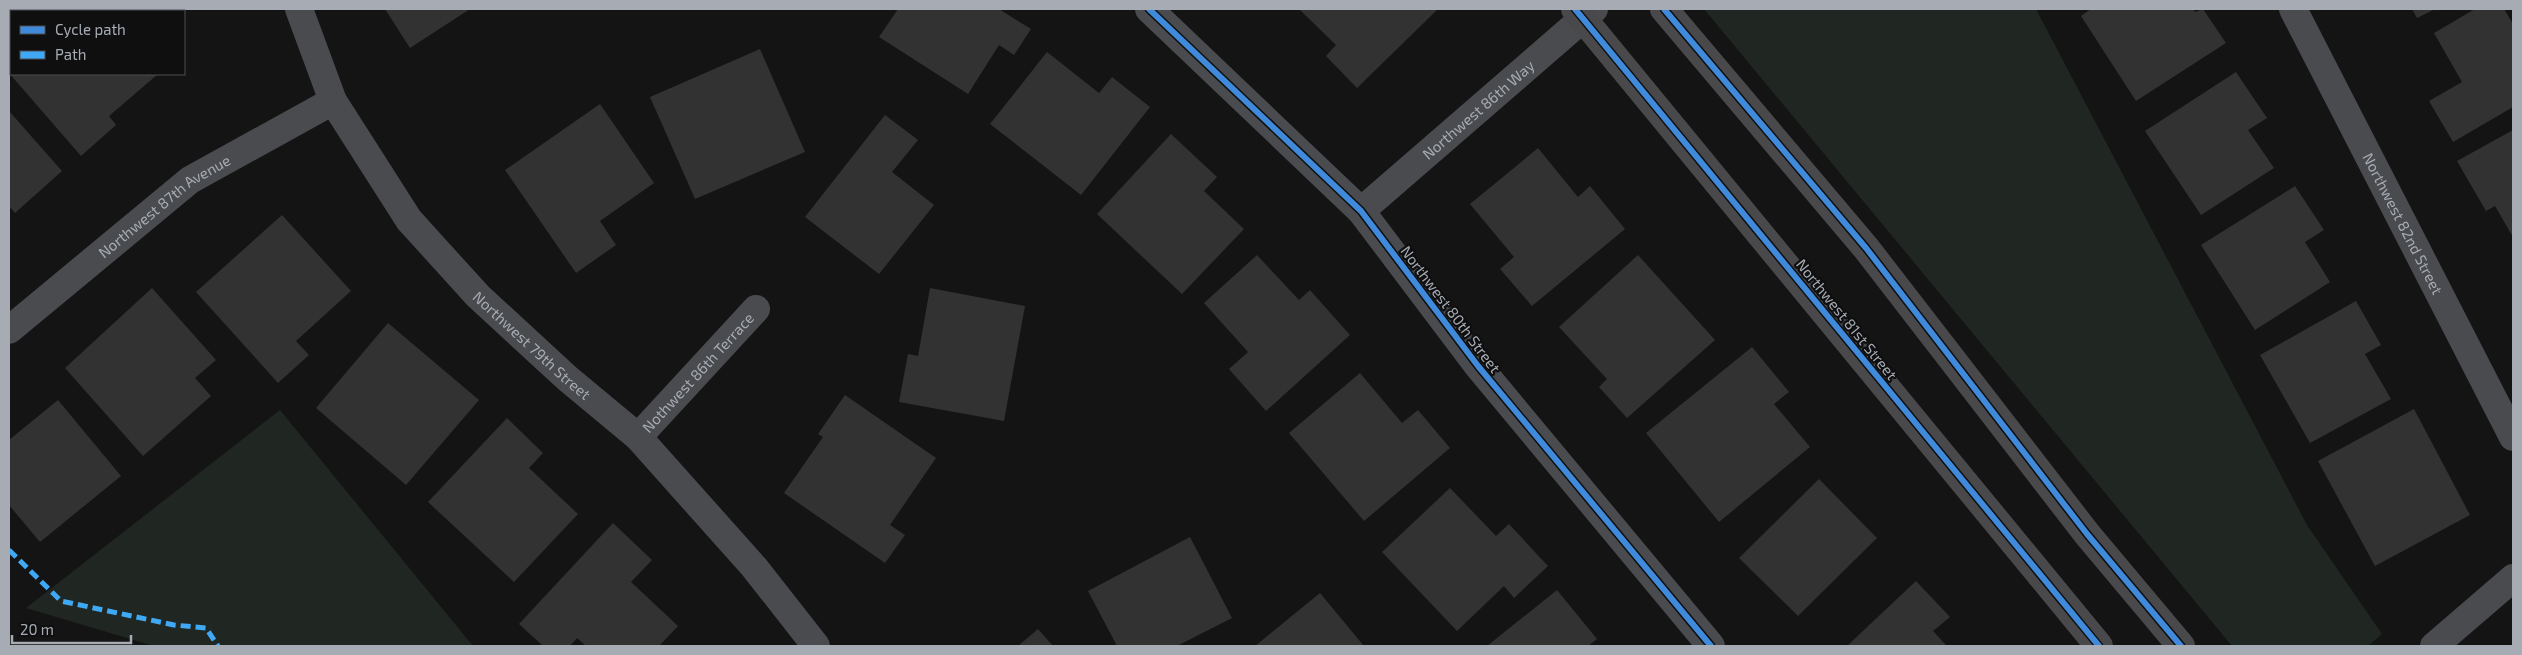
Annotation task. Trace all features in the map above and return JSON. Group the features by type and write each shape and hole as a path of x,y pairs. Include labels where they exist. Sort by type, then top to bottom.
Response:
{"street":[{"name":"Northwest 79th Street","path":"299,9 333,101 409,220 472,289 567,378 638,438 754,567 816,646"},
{"name":"Northwest 80th Street","path":"1148,9 1361,211 1478,366 1711,646"},
{"path":"1664,9 1866,248 2087,534 2181,646"},
{"name":"Northwest 82nd Street","path":"2293,9 2513,437"},
{"name":"Northwest 86th Way","path":"1361,211 1584,12"},
{"name":"Northwest 81st Street","path":"1584,12 2099,646"},
{"name":"Northwest 87th Avenue","path":"9,330 190,180 333,101"},
{"name":"Nothwest 86th Terrace","path":"638,438 756,310"},
{"path":"2434,646 2513,578"}],"shaded area":[{"path":"1704,9 2036,9 2307,525 2382,634 2368,646 2232,646"},
{"path":"280,410 473,646 154,646 26,608"}],"building":[{"path":"385,9 470,9 410,48"},
{"path":"898,9 999,9 1031,29 1014,55 999,45 968,94 879,37"},
{"path":"1299,9 1438,9 1357,88 1326,56 1336,45"},
{"path":"2091,9 2193,9 2195,12 2203,9 2226,43 2136,101 2081,16"},
{"path":"2412,9 2435,9 2417,18"},
{"path":"2475,9 2504,9 2513,24 2513,107 2453,142 2429,101 2462,82 2434,33"},
{"path":"760,49 805,152 695,199 650,97"},
{"path":"1047,52 1099,93 1112,77 1150,107 1081,195 990,124"},
{"path":"2236,72 2267,118 2248,130 2274,168 2201,215 2145,131"},
{"path":"11,75 157,75 109,116 116,125 81,156"},
{"path":"600,104 654,183 600,221 616,245 576,273 505,170"},
{"path":"9,111 62,171 15,213 11,208 9,210"},
{"path":"885,115 918,140 892,172 934,205 879,274 805,217"},
{"path":"2513,130 2513,237 2495,206 2486,211 2457,161"},
{"path":"1171,134 1217,177 1204,191 1244,229 1182,294 1097,214"},
{"path":"1538,148 1578,197 1590,186 1625,229 1532,306 1500,269 1514,257 1470,204"},
{"path":"2295,186 2324,230 2305,242 2330,282 2255,330 2201,245"},
{"path":"282,215 351,291 296,341 309,355 278,383 196,292"},
{"path":"1257,255 1299,300 1310,290 1350,335 1266,411 1229,369 1248,352 1204,303"},
{"path":"1638,255 1715,340 1627,418 1599,387 1607,379 1559,327"},
{"path":"152,288 216,360 195,378 211,396 143,456 65,368"},
{"path":"930,288 1025,306 1004,421 899,402 908,354 918,356"},
{"path":"2356,301 2381,345 2365,354 2391,399 2310,443 2260,355"},
{"path":"388,323 479,400 406,485 316,408"},
{"path":"1752,347 1789,392 1774,404 1810,447 1719,522 1646,433"},
{"path":"1360,373 1402,423 1418,410 1450,448 1364,521 1289,433"},
{"path":"845,395 936,458 890,525 905,535 885,563 784,493 823,437 818,434"},
{"path":"58,400 121,476 40,542 9,505 9,440"},
{"path":"2414,409 2470,515 2375,566 2318,461"},
{"path":"507,418 543,453 529,468 578,514 514,582 428,502"},
{"path":"1819,479 1877,538 1798,616 1739,558"},
{"path":"1450,488 1496,536 1509,524 1548,566 1514,598 1504,586 1457,631 1382,552"},
{"path":"613,523 652,560 631,582 678,626 659,646 586,646 577,638 570,646 543,646 519,624"},
{"path":"1190,537 1232,618 1177,646 1117,646 1088,591"},
{"path":"1916,581 1950,617 1933,631 1947,646 1847,646"},
{"path":"1557,590 1597,639 1588,646 1487,646"},
{"path":"1320,593 1364,646 1255,646"},
{"path":"1038,629 1053,646 1018,646"}],"marked path":[{"path":"9,550 61,601 174,625 206,628 218,646"}],"cycle path":[{"path":"1149,9 1361,211 1478,366 1711,646"},
{"path":"1575,9 2099,646"},
{"path":"1664,9 1866,248 2087,534 2181,646"}]}
